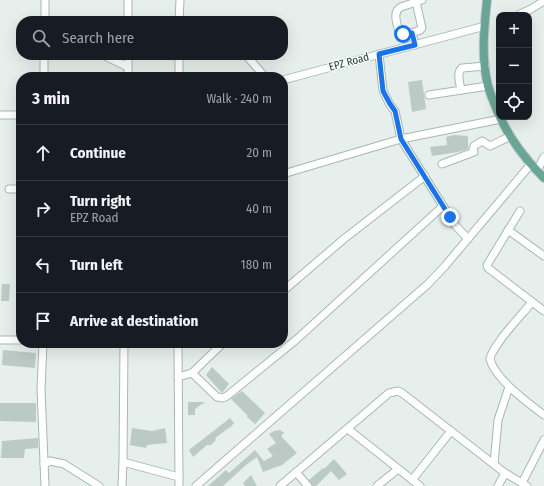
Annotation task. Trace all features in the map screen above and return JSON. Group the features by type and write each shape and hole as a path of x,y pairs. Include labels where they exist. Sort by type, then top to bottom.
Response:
{"main road":[{"path":"487,0 484,26 486,66 488,86 496,107"},
{"path":"502,120 531,164 544,178"}],"street":[{"path":"45,0 45,16"},
{"path":"128,0 128,16"},
{"path":"180,0 180,16"},
{"path":"419,1 422,28 412,33 403,34 399,32 395,13 398,8 419,1"},
{"path":"524,12 544,1"},
{"name":"EPZ Road","path":"288,79 484,26"},
{"path":"412,33 415,45"},
{"path":"379,54 383,91 395,111 401,139 455,225 468,239"},
{"path":"44,60 44,72"},
{"path":"113,60 128,67"},
{"path":"128,60 128,72"},
{"path":"179,60 179,72"},
{"path":"250,60 261,72"},
{"path":"461,90 458,74 459,70 462,68 486,66"},
{"path":"429,95 488,86"},
{"path":"0,115 16,115"},
{"path":"288,173 401,139 496,118"},
{"path":"442,164 474,152 474,146 479,142 482,141 490,146 511,136"},
{"path":"537,171 544,157"},
{"path":"196,486 428,284 531,164"},
{"path":"288,287 345,238 425,176"},
{"path":"9,189 16,189"},
{"path":"288,346 443,206"},
{"path":"520,211 487,265 488,268 544,311"},
{"path":"508,230 544,256"},
{"path":"532,302 500,340 490,359 492,365 509,387 523,400 544,415"},
{"path":"0,340 16,340"},
{"path":"43,348 41,389 45,486"},
{"path":"122,486 124,348"},
{"path":"178,348 179,486"},
{"path":"178,377 192,373 218,348"},
{"path":"192,373 217,398 223,398 286,348"},
{"path":"494,464 497,424 509,387"},
{"path":"280,486 388,393 398,391 505,473 525,484 544,440"},
{"path":"348,429 420,486"},
{"path":"412,480 451,431"},
{"path":"44,464 50,461 64,464 99,486"},
{"path":"122,462 179,477"},
{"path":"377,486 398,469"},
{"path":"296,472 308,486"},
{"path":"498,486 505,473"}],"building":[{"path":"422,80 426,109 412,112 408,82"},
{"path":"455,135 468,136 468,149 432,156 430,147 447,145 446,137"},
{"path":"2,284 10,284 9,301 1,301"},
{"path":"3,350 36,353 35,368 2,365"},
{"path":"212,367 229,384 222,393 206,375"},
{"path":"242,391 265,413 255,424 231,399"},
{"path":"188,402 205,402 195,409 195,415 188,415"},
{"path":"0,403 36,403 36,422 0,421"},
{"path":"230,418 234,423 230,428 215,438 216,440 211,445 207,445 193,457 189,450"},
{"path":"132,428 152,431 165,428 167,443 147,445 146,448 130,445"},
{"path":"280,430 284,433 281,436 297,453 282,465 263,472 257,457 223,486 208,486 226,470 229,473 255,450 264,461 273,456 267,449 276,443 269,434"},
{"path":"38,438 38,448 25,449 24,458 1,458 2,441"},
{"path":"334,459 347,474 339,480 331,471 316,486 313,486 309,480 323,468 324,469"},
{"path":"251,475 257,486 245,486 243,483"}],"route":[{"path":"403,34 412,33 415,45 379,54 383,91 395,111 401,139 450,217"}]}
